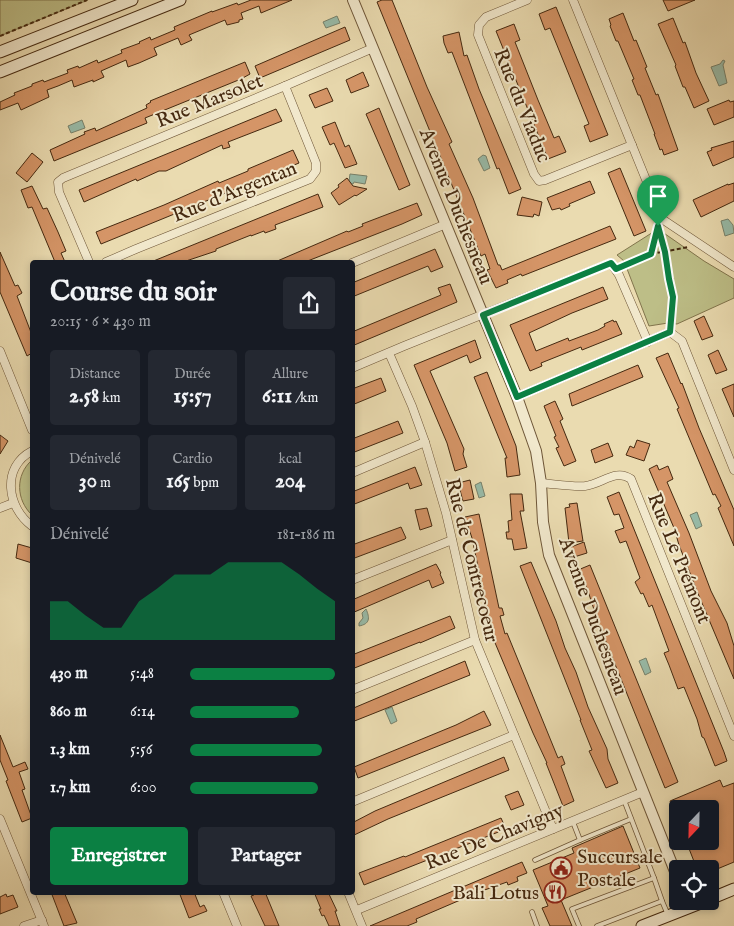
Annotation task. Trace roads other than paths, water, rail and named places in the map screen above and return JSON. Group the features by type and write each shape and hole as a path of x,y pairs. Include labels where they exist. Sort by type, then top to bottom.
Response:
{"main road":[{"path":"0,52 132,0"},
{"path":"0,72 180,0"},
{"path":"719,897 733,893"},
{"path":"642,926 664,920 680,910"}],"street":[{"name":"Avenue Duchesneau","path":"353,0 517,397 536,451 541,483 543,522 549,555 670,860"},
{"name":"Rue du Viaduc","path":"526,0 486,18 479,25 478,35 534,174 539,181 632,145"},
{"path":"573,0 662,219 734,267"},
{"name":"Rue Marsolet","path":"88,260 59,192 58,182 63,178 373,48"},
{"name":"Rue d'Argentan","path":"110,260 310,178 316,171 316,163 285,86"},
{"path":"355,262 446,224"},
{"path":"355,367 611,263 616,269 648,342"},
{"path":"517,397 670,332 682,341 734,470"},
{"path":"0,351 30,425"},
{"name":"Rue de Contrecoeur","path":"389,353 425,442 446,513 470,625 475,640 553,829"},
{"path":"355,472 425,442"},
{"path":"30,452 18,464 12,476 11,490 20,516 30,524"},
{"name":"Rue Le Prémont","path":"541,483 584,486 618,474 625,475 631,479 734,736"},
{"path":"0,508 14,503"},
{"path":"355,579 452,540"},
{"path":"355,689 475,640"},
{"path":"355,801 514,735"},
{"name":"Rue De Chavigny","path":"357,910 643,792"},
{"path":"0,819 30,892"},
{"path":"24,926 43,923 31,895"},
{"path":"224,895 236,926"},
{"path":"350,895 362,926"}],"lane":[{"path":"624,800 662,901 664,920"},
{"path":"535,860 631,819"},
{"path":"573,822 580,840"},
{"path":"578,926 572,909 654,878"},
{"path":"596,926 662,901"},
{"path":"532,912 537,926"}],"place":[{"name":"Succursale Postale","path":"561,868"},
{"name":"Bali Lotus","path":"555,892"}]}
